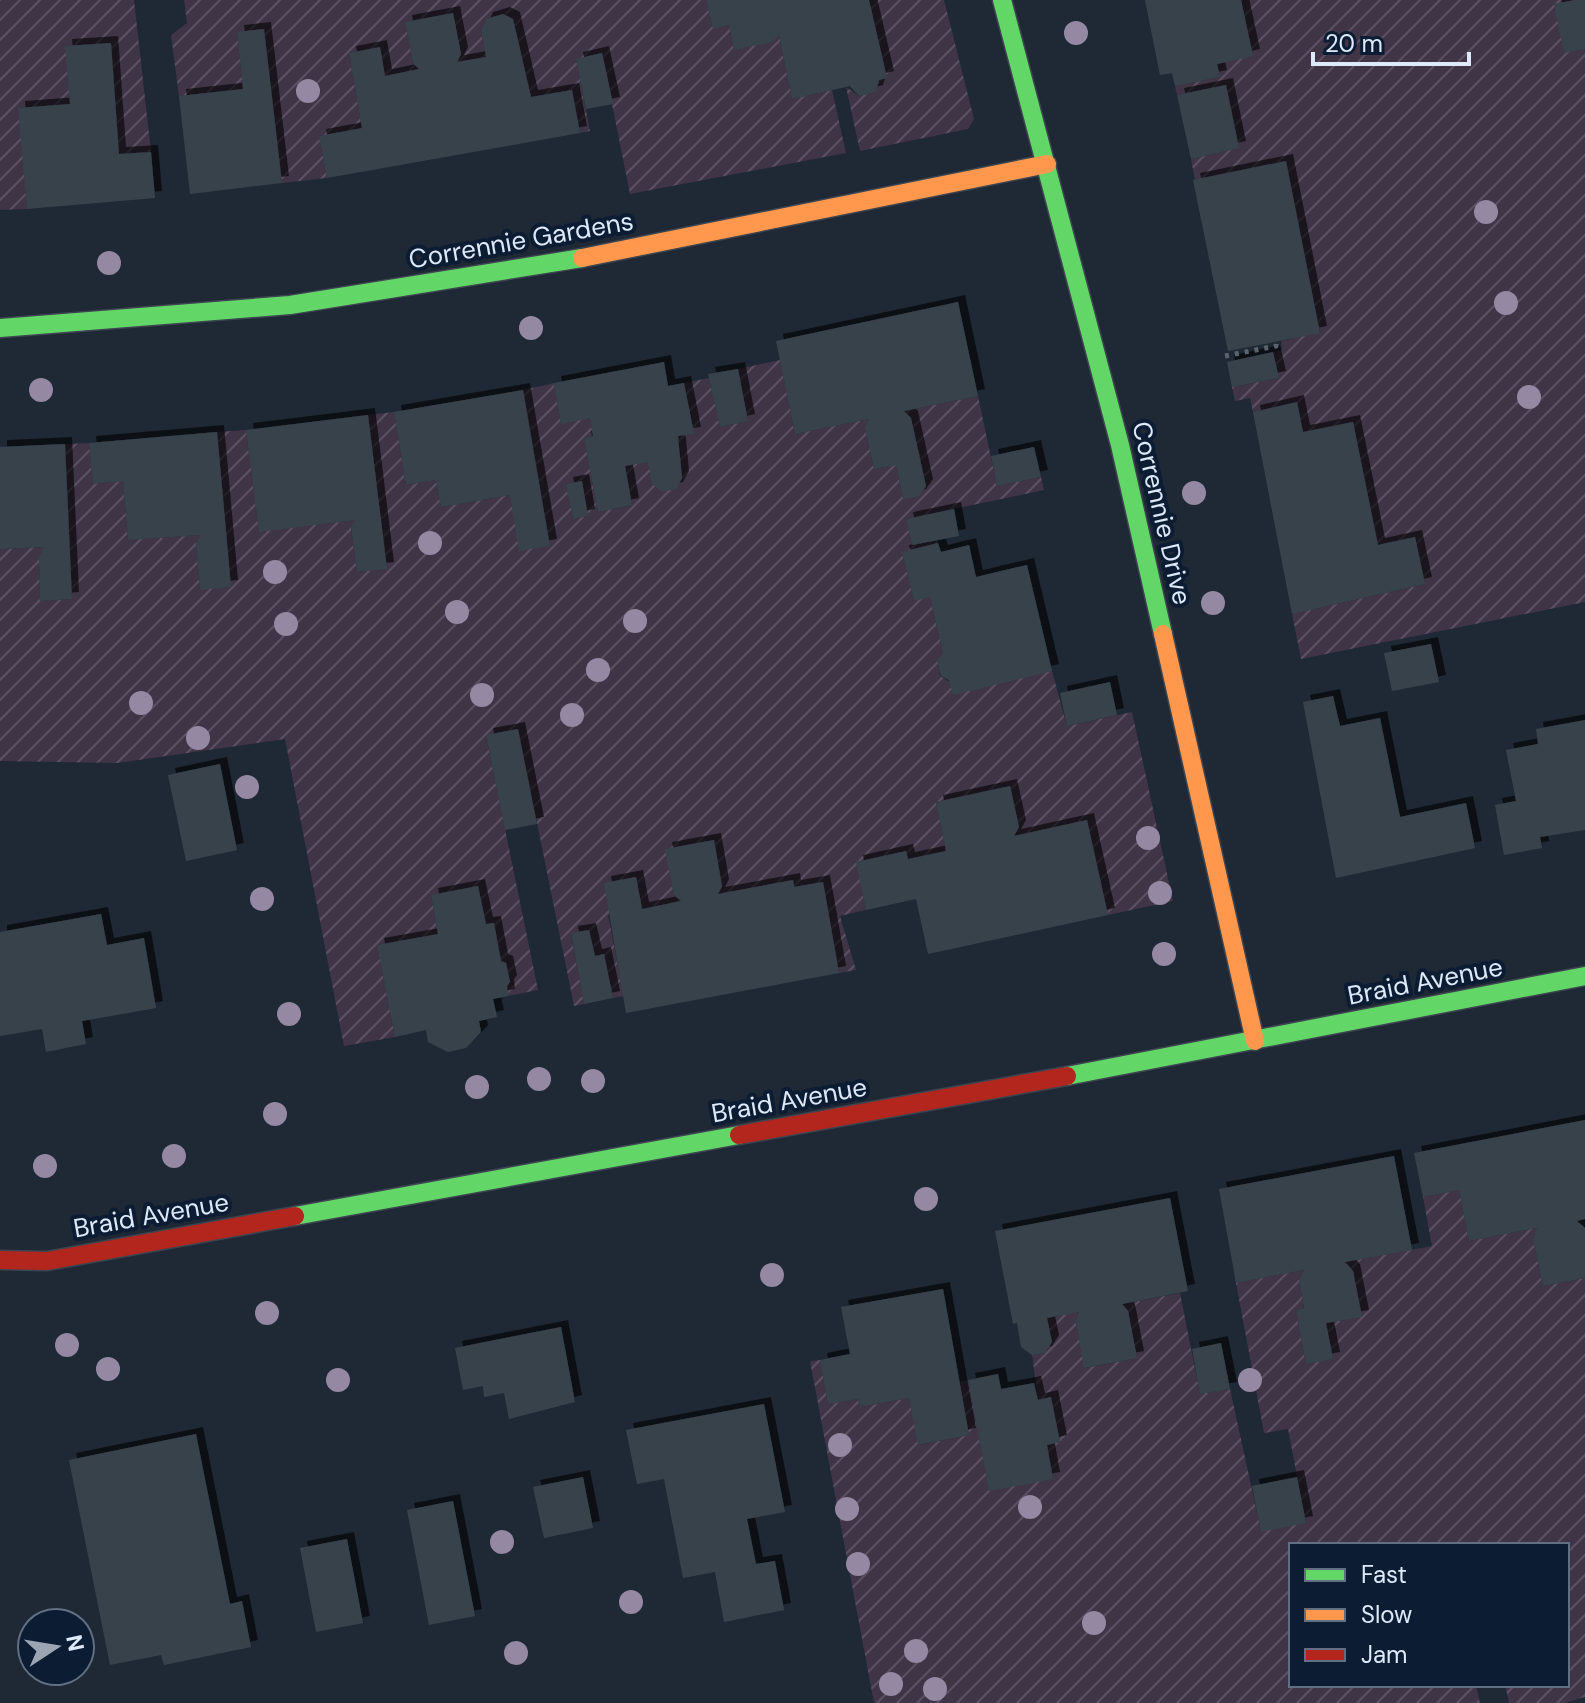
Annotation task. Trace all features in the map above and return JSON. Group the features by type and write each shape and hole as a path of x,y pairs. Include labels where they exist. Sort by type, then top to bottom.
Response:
{"street":[{"name":"Corrennie Drive","path":"1002,0 1127,475 1255,1041"},
{"name":"Corrennie Gardens","path":"0,328 211,314 365,294 675,238 1047,164"},
{"name":"Braid Avenue","path":"0,1260 47,1261 1255,1041 1585,976"}],"path":[{"path":"1225,356 1276,346 1276,342"}],"shaded area":[{"path":"0,0 134,0 151,152 119,154 111,43 66,46 70,104 19,108 27,209 0,210"},
{"path":"184,0 706,0 713,28 729,25 734,50 779,35 792,99 832,90 846,153 630,194 602,54 576,59 590,131 580,133 572,90 531,97 513,19 503,14 486,19 481,30 486,57 457,62 452,13 405,22 413,63 419,69 385,76 379,47 349,53 362,128 319,136 327,178 282,183 264,30 237,32 243,89 179,96 171,35 187,23"},
{"path":"869,0 944,0 974,119 968,129 860,151 846,87 859,96 875,92 879,80 887,78"},
{"path":"1241,0 1575,0 1585,49 1585,602 1301,659 1292,614 1425,584 1415,538 1378,545 1353,422 1303,432 1297,402 1253,412 1250,398 1235,401 1232,387 1279,378 1273,352 1282,350 1281,341 1320,332 1286,161 1195,180 1191,159 1239,148 1226,86 1177,95 1175,86 1220,77 1217,64"},
{"path":"780,360 795,434 869,419 865,428 874,469 896,465 903,499 926,486 911,418 904,411 978,396 997,486 1041,477 1044,490 906,519 912,545 937,540 938,543 902,553 914,600 930,597 943,653 938,662 940,676 948,681 1052,671 1067,726 1132,712 1173,901 1108,915 1087,821 1014,836 1019,827 1009,786 936,802 946,851 908,859 906,851 857,862 866,910 840,916 856,970 839,973 830,925 794,887 718,894 722,886 714,840 666,849 674,895 681,901 608,915 624,996 613,998 604,955 595,956 589,930 571,934 584,1004 574,1006 518,729 486,736 538,990 508,996 507,986 510,982 506,963 501,961 494,923 486,924 478,886 431,895 438,934 377,945 395,1037 344,1046 285,739 117,763 0,761 0,549 44,547 39,557 40,601 72,599 65,444 89,443 93,484 123,481 128,540 200,535 196,543 200,589 230,587 217,432 246,430 259,531 355,520 351,528 357,572 386,569 368,415 394,412 406,485 436,480 441,507 510,495 550,546 523,390 554,383 561,423 590,418 593,436 584,438 598,512 632,505 625,466 681,455 678,436 693,434 684,383 709,378 720,427 748,421 738,369","holes":["582,481 588,516 573,519 566,484"]},
{"path":"1459,1190 1469,1241 1537,1228 1533,1239 1543,1286 1585,1278 1585,1697 1564,1703 1509,1703 1505,1687 1569,1687 1569,1543 1289,1543 1289,1687 1476,1687 1480,1703 874,1703 810,1361 820,1360 828,1404 858,1399 860,1407 909,1398 919,1445 969,1435 959,1382 968,1380 989,1490 1053,1479 1047,1445 1060,1442 1051,1398 1038,1400 1032,1355 1045,1353 1052,1342 1047,1318 1079,1312 1076,1322 1085,1368 1137,1358 1122,1304 1180,1293 1200,1394 1230,1389 1261,1531 1306,1523 1288,1429 1264,1433 1236,1283 1304,1270 1299,1280 1304,1308 1296,1310 1306,1364 1332,1359 1326,1323 1361,1317 1345,1262 1432,1246 1423,1197"}],"building":[{"path":"706,0 869,0 887,78 879,80 876,92 859,96 850,86 792,99 779,35 772,42 734,50 729,25 713,29"},
{"path":"1145,0 1241,0 1253,56 1217,64 1220,77 1175,86 1172,73 1160,75"},
{"path":"1585,0 1585,49 1564,53 1554,4"},
{"path":"453,13 461,54 457,62 486,57 481,30 486,19 503,14 513,19 531,97 572,90 580,133 327,178 319,136 362,128 349,53 380,47 385,76 419,69 413,63 405,22"},
{"path":"264,29 282,183 190,194 179,96 243,89 237,32"},
{"path":"111,43 119,154 151,152 155,198 27,209 18,108 70,104 65,46"},
{"path":"602,53 613,104 586,109 576,59"},
{"path":"1226,85 1239,148 1191,159 1177,95"},
{"path":"1286,161 1320,333 1228,351 1193,180"},
{"path":"958,302 978,396 904,411 911,418 926,486 919,496 903,499 896,465 874,469 865,428 869,419 795,434 776,341"},
{"path":"1273,352 1279,378 1232,387 1227,362"},
{"path":"664,362 668,386 684,383 694,434 678,436 682,478 676,489 662,492 652,484 648,462 625,466 632,505 598,512 584,438 593,436 590,418 561,424 554,383"},
{"path":"738,369 748,421 720,427 708,374"},
{"path":"523,390 550,546 519,551 510,495 441,507 436,480 406,485 394,412"},
{"path":"1297,402 1303,432 1353,422 1378,545 1415,537 1425,584 1292,614 1253,412"},
{"path":"368,415 387,569 357,572 351,527 355,520 259,532 246,430"},
{"path":"217,432 231,587 200,590 196,543 200,535 128,540 123,481 93,484 89,443"},
{"path":"65,444 72,599 40,601 39,557 44,547 0,549 0,447"},
{"path":"1034,447 1041,477 997,486 991,456"},
{"path":"582,481 588,516 573,519 566,484"},
{"path":"954,509 959,536 912,545 906,519"},
{"path":"938,543 941,552 969,545 976,577 1027,565 1052,671 953,695 949,680 941,676 937,661 943,653 930,597 914,601 902,552"},
{"path":"1431,644 1439,682 1392,691 1384,653"},
{"path":"1110,682 1117,715 1067,726 1060,693"},
{"path":"1333,696 1340,726 1380,718 1400,817 1466,803 1475,848 1336,878 1303,702"},
{"path":"1585,720 1585,830 1540,837 1542,848 1504,855 1495,805 1516,801 1506,750 1538,744 1536,729"},
{"path":"518,729 537,824 505,830 486,735"},
{"path":"220,764 237,850 186,861 168,775"},
{"path":"1010,786 1019,827 1014,836 1087,820 1108,915 928,954 916,899 866,910 856,862 906,851 908,859 946,851 936,802"},
{"path":"714,840 722,886 718,894 793,880 794,887 823,882 839,973 626,1013 604,883 636,877 642,909 681,901 674,895 665,849"},
{"path":"478,886 486,924 494,923 501,961 506,963 510,982 507,986 508,996 493,999 497,1017 479,1021 481,1032 466,1048 448,1052 428,1042 426,1030 395,1037 377,945 438,934 431,895"},
{"path":"101,914 107,945 144,938 156,1008 82,1021 86,1044 46,1052 42,1029 0,1036 0,932"},
{"path":"589,930 595,956 604,954 613,998 584,1004 571,933"},
{"path":"1585,1120 1585,1219 1577,1221 1585,1228 1585,1278 1543,1286 1533,1239 1537,1228 1469,1241 1459,1190 1423,1197 1414,1153"},
{"path":"1394,1156 1412,1250 1345,1262 1353,1271 1362,1317 1326,1323 1333,1359 1306,1364 1296,1310 1304,1308 1299,1280 1304,1270 1236,1283 1219,1189"},
{"path":"1170,1198 1188,1291 1122,1304 1128,1311 1137,1358 1084,1368 1076,1321 1079,1312 1047,1318 1052,1342 1045,1353 1032,1355 1021,1347 1017,1323 1013,1324 995,1231"},
{"path":"943,1289 969,1435 918,1445 909,1398 860,1407 858,1399 828,1404 820,1360 850,1354 841,1307"},
{"path":"561,1327 575,1402 509,1419 504,1393 484,1397 483,1386 463,1390 455,1348"},
{"path":"1221,1343 1230,1389 1200,1394 1192,1349"},
{"path":"998,1374 1001,1389 1034,1383 1038,1400 1051,1397 1060,1442 1047,1445 1053,1479 989,1491 968,1380"},
{"path":"764,1404 785,1512 747,1519 756,1564 775,1561 784,1610 724,1622 715,1572 683,1578 664,1479 637,1484 626,1430"},
{"path":"196,1434 230,1604 242,1601 251,1647 164,1665 161,1655 110,1665 69,1460"},
{"path":"583,1477 593,1528 544,1538 533,1487"},
{"path":"1297,1477 1306,1523 1261,1532 1252,1486"},
{"path":"453,1501 475,1616 429,1625 407,1510"},
{"path":"347,1539 363,1623 316,1632 300,1548"}],"traffic: fast":[{"path":"1002,0 1120,445 1163,634"},
{"path":"0,328 290,305 582,258"},
{"path":"1067,1076 1585,976"},
{"path":"295,1216 739,1135"}],"traffic: slow":[{"path":"582,258 1047,164"},
{"path":"1163,634 1255,1041"}],"traffic: jam":[{"path":"739,1135 1067,1076"},
{"path":"0,1260 47,1261 295,1216"}]}
